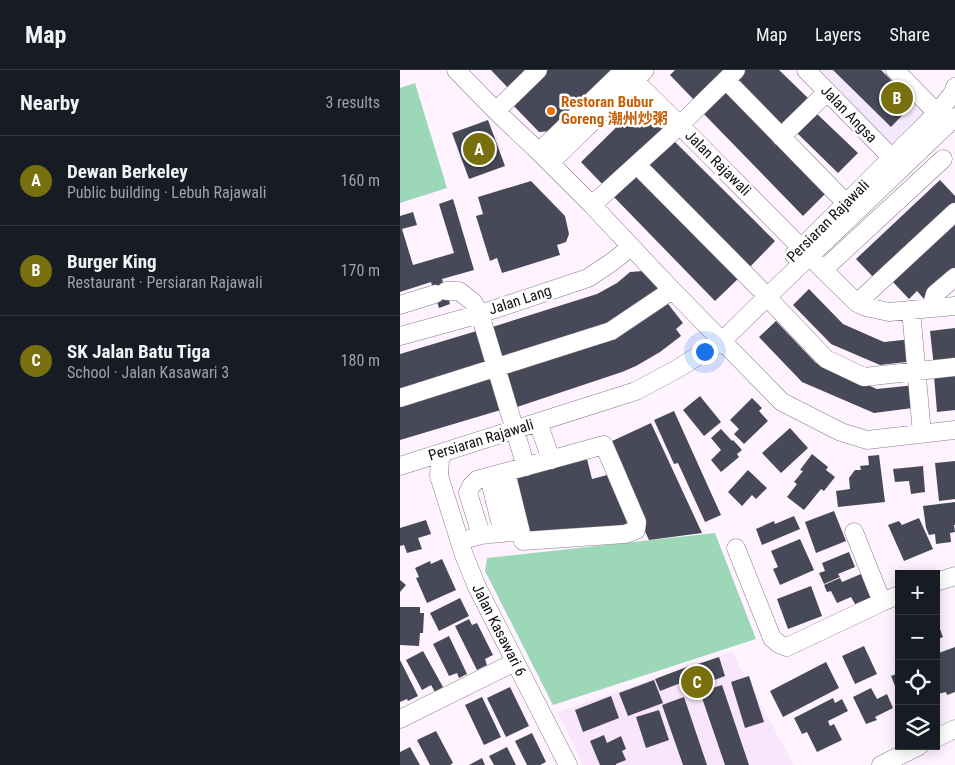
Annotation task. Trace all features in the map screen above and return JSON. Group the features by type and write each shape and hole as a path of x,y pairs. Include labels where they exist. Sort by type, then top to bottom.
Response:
{"street":[{"path":"457,70 592,205 782,402 841,432 867,440 955,430"},
{"path":"496,111 538,70"},
{"path":"895,70 947,118 947,162"},
{"name":"Jalan Angsa","path":"810,72 892,158"},
{"path":"545,157 634,73"},
{"name":"Jalan Rajawali","path":"634,73 680,125 857,303"},
{"path":"592,205 680,125 731,75 781,136 846,203"},
{"name":"Persiaran Rajawali","path":"406,464 636,391 677,369 699,354 805,252 918,152 947,118 955,87"},
{"path":"781,136 827,92"},
{"name":"Persiaran Rajawali","path":"805,252 846,203 892,158 947,118"},
{"path":"918,152 947,162"},
{"path":"823,270 947,162"},
{"path":"637,164 826,359 864,378 955,368"},
{"path":"955,212 857,303 889,312 955,306"},
{"name":"Jalan Lang","path":"400,336 480,314 588,278 631,247"},
{"path":"931,308 935,294 955,276"},
{"path":"400,398 612,331 672,290"},
{"path":"400,305 440,292 459,291 473,302 480,314 526,467"},
{"path":"911,310 922,434"},
{"path":"538,422 551,460"},
{"path":"481,535 468,493 471,486 477,480 604,444 637,522 636,530 626,534 523,541 506,472"},
{"path":"443,489 439,468 440,459 444,452"},
{"path":"406,464 425,465 443,489"},
{"path":"489,477 503,533"},
{"name":"Jalan Kasawari 6","path":"443,489 476,587 568,765"},
{"path":"459,541 481,535 520,530"},
{"path":"854,532 882,602"},
{"path":"736,548 772,638 779,644 787,646 895,597"},
{"path":"940,581 955,576"},
{"path":"400,719 515,662"},
{"path":"940,736 955,729"},
{"path":"881,765 911,750"}],"shaded area":[{"path":"820,70 891,70 930,110 890,149 816,74"},
{"path":"732,652 794,765 583,765 558,712"}],"green space":[{"path":"415,83 447,188 400,203 400,88"},
{"path":"715,533 756,639 553,705 485,571 487,558"}],"building":[{"path":"491,70 532,70 511,91"},
{"path":"546,70 615,70 551,131 539,132 511,103"},
{"path":"675,70 729,70 696,102 670,75"},
{"path":"742,70 779,70 809,99 782,126 734,78"},
{"path":"833,70 881,70 914,103 891,127"},
{"path":"724,87 827,192 803,216 700,110"},
{"path":"639,105 664,131 606,188 581,162"},
{"path":"815,112 858,153 838,173 796,132"},
{"path":"488,120 505,166 469,179 452,133"},
{"path":"671,138 775,241 748,269 644,166"},
{"path":"638,170 741,276 715,301 612,195"},
{"path":"940,180 955,196 955,205 876,280 856,259"},
{"path":"531,181 565,216 569,234 566,242 557,245 560,255 502,273 497,258 490,261 476,216 483,214 478,197"},
{"path":"453,199 474,270 442,279 450,304 439,308 431,282 400,292 400,216 413,212 417,225 402,229 413,265 454,253 439,204"},
{"path":"955,223 955,270 924,299 917,291 909,299 893,282"},
{"path":"643,271 661,292 612,326 499,361 489,328 597,294 617,283 630,272"},
{"path":"809,289 843,324 877,339 884,342 921,338 923,360 880,365 831,344 793,305"},
{"path":"665,300 683,323 676,329 681,336 660,352 622,372 514,408 503,373"},
{"path":"776,321 816,363 877,389 925,384 928,406 874,413 802,382 759,337"},
{"path":"955,328 955,364 934,367 930,331"},
{"path":"480,330 491,364 400,391 400,354"},
{"path":"955,374 955,410 937,412 934,376"},
{"path":"494,377 504,409 400,440 400,405"},
{"path":"700,396 721,422 704,436 683,410"},
{"path":"752,398 762,408 759,411 768,421 744,444 734,434 739,429 730,420"},
{"path":"674,411 721,515 705,522 678,463 674,464 654,420"},
{"path":"651,423 702,533 649,540 636,512 610,442"},
{"path":"790,428 808,448 781,473 762,453"},
{"path":"721,429 742,450 737,454 739,457 721,472 711,460 721,450 711,438"},
{"path":"812,454 828,467 826,470 835,477 824,491 821,489 804,510 787,497 797,484 794,482 803,471 800,470"},
{"path":"879,455 885,502 838,507 836,491 850,489 849,478 855,470 861,470 860,466 869,465 868,456"},
{"path":"587,459 592,479 611,474 632,528 523,538 508,479"},
{"path":"955,461 955,499 939,501 935,463"},
{"path":"923,466 925,492 911,494 909,481 895,482 893,469"},
{"path":"748,470 767,488 756,499 752,495 742,506 728,492"},
{"path":"955,502 955,532 950,533 951,542 936,544 935,534 929,535 926,528 923,506"},
{"path":"834,511 846,541 816,553 805,522"},
{"path":"794,516 800,529 762,545 756,529 774,521 775,524"},
{"path":"919,518 933,549 904,561 888,525 899,521 902,525"},
{"path":"426,520 431,534 418,538 422,549 407,553 404,545 400,546 400,528"},
{"path":"800,539 814,570 780,585 773,569 778,567 771,551"},
{"path":"849,552 855,567 838,574 840,577 824,584 819,573 825,571 822,563"},
{"path":"442,559 456,590 427,603 416,578 419,577 415,568 430,561 431,564"},
{"path":"861,574 873,601 864,605 862,601 855,604 851,597 837,603 831,591 827,592 824,585 840,578 842,582"},
{"path":"400,580 406,585 400,592"},
{"path":"811,586 822,616 788,629 777,599"},
{"path":"460,598 469,616 439,631 430,613"},
{"path":"400,607 420,607 420,613 424,613 423,633 420,633 419,646 400,645"},
{"path":"469,619 472,625 477,623 493,655 485,659 487,665 477,670 455,626"},
{"path":"449,636 467,674 459,678 457,673 449,676 433,644"},
{"path":"864,646 877,674 855,684 842,656"},
{"path":"955,647 955,692 947,695 946,692 940,694 940,653"},
{"path":"423,651 443,687 435,692 431,685 422,690 406,660"},
{"path":"719,657 725,676 701,685 695,665"},
{"path":"400,660 418,696 408,701 407,699 400,702"},
{"path":"826,662 839,688 783,717 770,691"},
{"path":"692,665 696,677 660,691 655,679"},
{"path":"895,674 895,686 891,676"},
{"path":"749,676 764,722 745,728 731,682"},
{"path":"654,680 663,703 628,716 619,693"},
{"path":"722,685 749,765 725,765 700,692"},
{"path":"510,687 529,726 506,737 487,698"},
{"path":"871,688 877,699 887,694 893,708 875,717 877,720 866,724 853,697"},
{"path":"611,696 619,718 583,732 575,710"},
{"path":"482,697 501,737 484,745 465,705"},
{"path":"684,697 707,765 683,765 662,705"},
{"path":"833,698 835,703 842,699 848,711 828,721 830,726 834,724 842,740 817,752 807,732 802,734 794,718"},
{"path":"659,710 669,740 646,748 636,717"},
{"path":"436,731 453,763 450,765 430,765 417,740"},
{"path":"532,733 546,762 540,765 527,765 515,741"},
{"path":"604,735 607,743 621,736 626,749 622,751 626,760 616,765 600,765 590,741"},
{"path":"410,747 420,765 400,765 400,752"},
{"path":"507,747 516,765 494,765 489,756"},
{"path":"482,758 485,765 469,765"}],"place":[{"name":"Burger King","path":"897,98"},
{"name":"Restoran Bubur Goreng 潮州炒粥","path":"551,111"},
{"name":"Dewan Berkeley","path":"479,149"},
{"name":"SK Jalan Batu Tiga","path":"697,682"}]}
